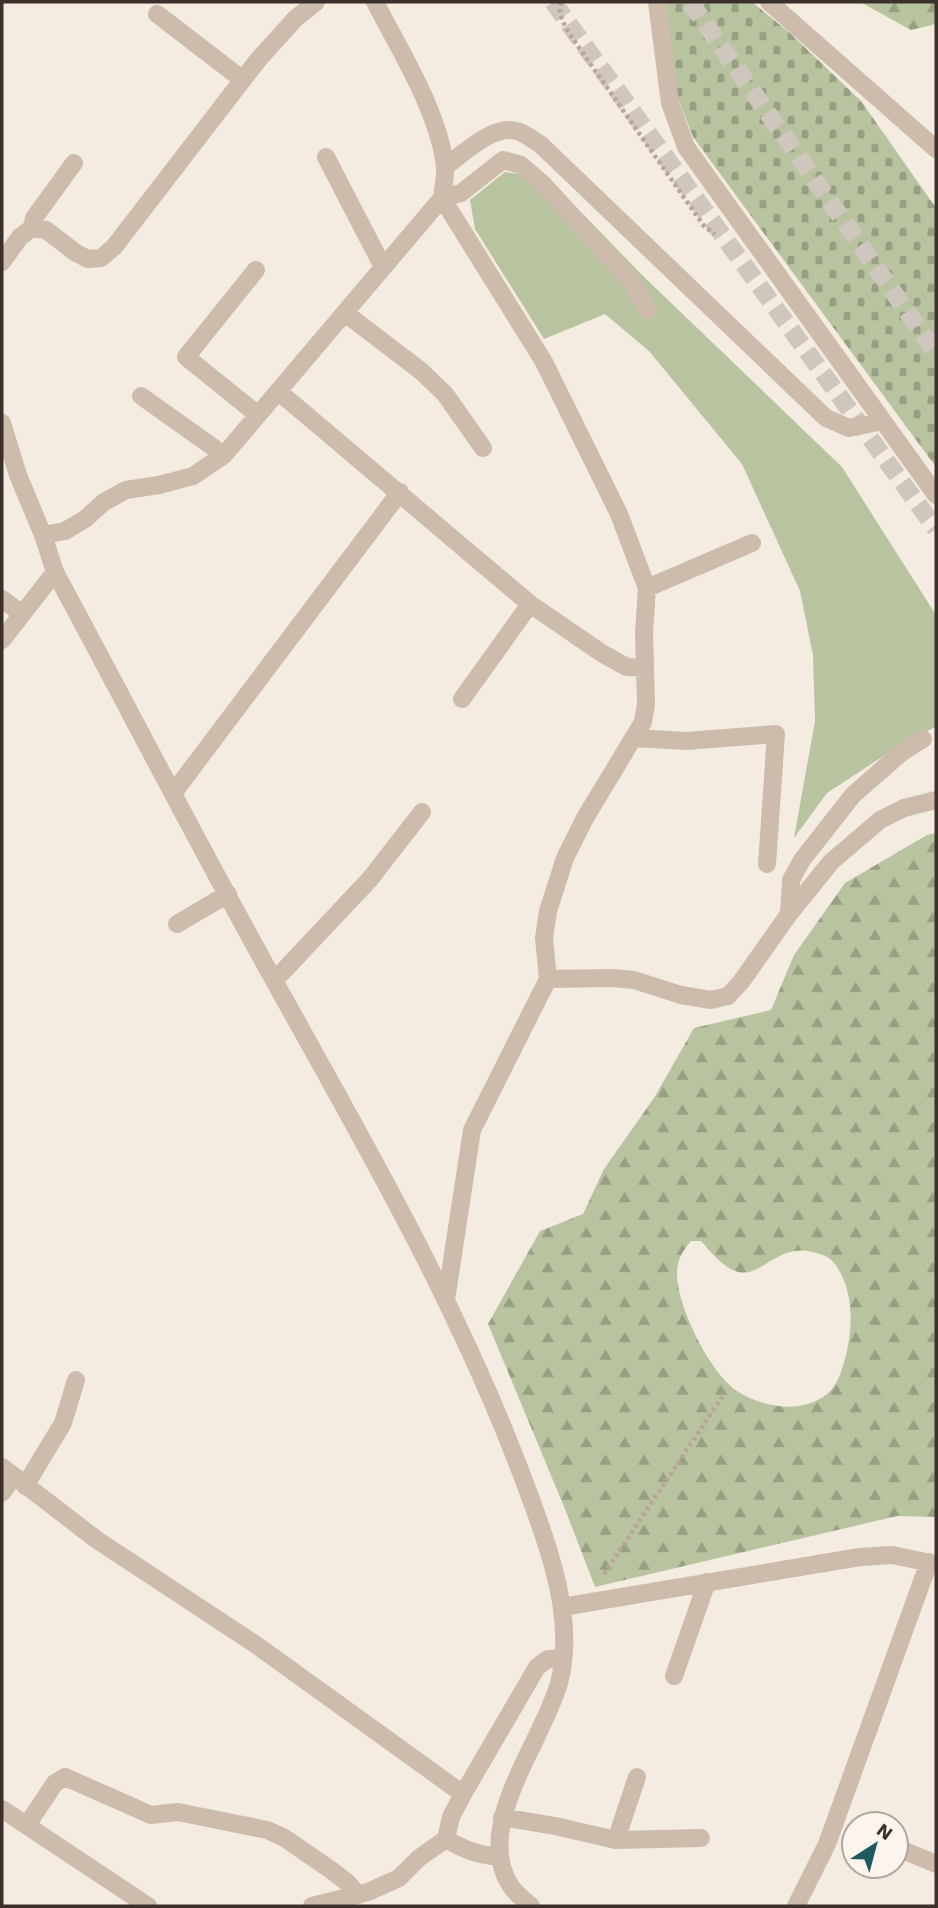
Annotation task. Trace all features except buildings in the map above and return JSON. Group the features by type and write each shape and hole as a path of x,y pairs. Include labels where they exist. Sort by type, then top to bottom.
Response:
{"street":[{"path":"32,228 46,230 88,259 101,258 114,247 243,80 295,19 316,2"},
{"path":"375,2 425,103 445,167 442,198 544,362 619,514 647,588 644,632 646,705 642,722 585,818 565,859 548,911 544,937 548,979 472,1130 446,1300"},
{"path":"657,2 670,103 686,147 936,495"},
{"path":"769,2 936,149"},
{"path":"157,14 243,80"},
{"path":"445,167 491,135 504,130 520,132 540,144 826,418 849,428 883,421"},
{"path":"326,157 383,267"},
{"path":"43,535 65,531 85,519 104,502 126,490 193,476 224,455 442,198 461,193 503,160 522,165 543,184 632,282 648,310"},
{"path":"2,262 20,237 32,228 34,218 74,163"},
{"path":"256,270 186,356 258,415"},
{"path":"345,313 421,371 445,394 482,448"},
{"path":"279,392 530,604 603,654 627,667 645,668"},
{"path":"141,396 224,455"},
{"path":"2,423 18,475 55,572 274,981 361,1135 446,1300 487,1387 540,1522 562,1607 563,1658 552,1703 508,1797 502,1817 500,1857 510,1884 531,1906"},
{"path":"174,792 400,492"},
{"path":"647,588 752,543"},
{"path":"2,640 55,572"},
{"path":"2,599 22,614"},
{"path":"462,699 530,604"},
{"path":"633,738 686,741 776,734 767,864"},
{"path":"789,914 792,880 802,860 853,794 923,738"},
{"path":"548,979 634,980 681,995 711,1000 728,996 831,862 880,820 904,808 936,800"},
{"path":"274,981 370,879 422,812"},
{"path":"177,924 228,894"},
{"path":"2,1493 13,1477 63,1423 76,1380"},
{"path":"13,1477 97,1540 255,1644 463,1794"},
{"path":"562,1607 860,1557 892,1555 933,1563 827,1844 796,1906"},
{"path":"674,1676 707,1582"},
{"path":"312,1906 358,1895 399,1878 419,1858 446,1839 451,1817 463,1794 537,1667 548,1659 563,1658"},
{"path":"27,1825 55,1783 65,1777 151,1815 178,1812 267,1830 283,1837 331,1870 358,1895"},
{"path":"616,1840 637,1777"},
{"path":"2,1809 148,1906"},
{"path":"502,1817 616,1840 701,1838"},
{"path":"446,1839 479,1855 500,1857"},
{"path":"910,1852 935,1860"}],"path":[{"path":"561,2 559,9 573,39 704,226 735,248 760,249"},
{"path":"585,1603 722,1397"}],"green space":[{"path":"666,2 752,2 791,34 861,101 936,208 936,467 693,137 677,96"},
{"path":"860,2 936,2 936,24 911,30"},
{"path":"505,172 548,178 642,275 842,467 936,615 936,727 908,740 827,793 794,838 815,721 813,655 800,591 742,464 649,351 605,314 544,339 475,229 470,200"},
{"path":"936,833 936,1517 897,1516 595,1587 488,1324 540,1231 583,1214 604,1169 654,1098 694,1028 771,1010 794,955 845,883 927,835","holes":["691,1241 701,1241 722,1263 738,1272 754,1270 789,1252 800,1251 822,1255 835,1264 848,1295 850,1329 842,1369 838,1380 827,1394 805,1405 770,1405 737,1391 716,1370 697,1338 678,1287 677,1269 681,1256"]}],"tunnel":[{"path":"553,2 936,529"},
{"path":"690,2 936,353"}]}
